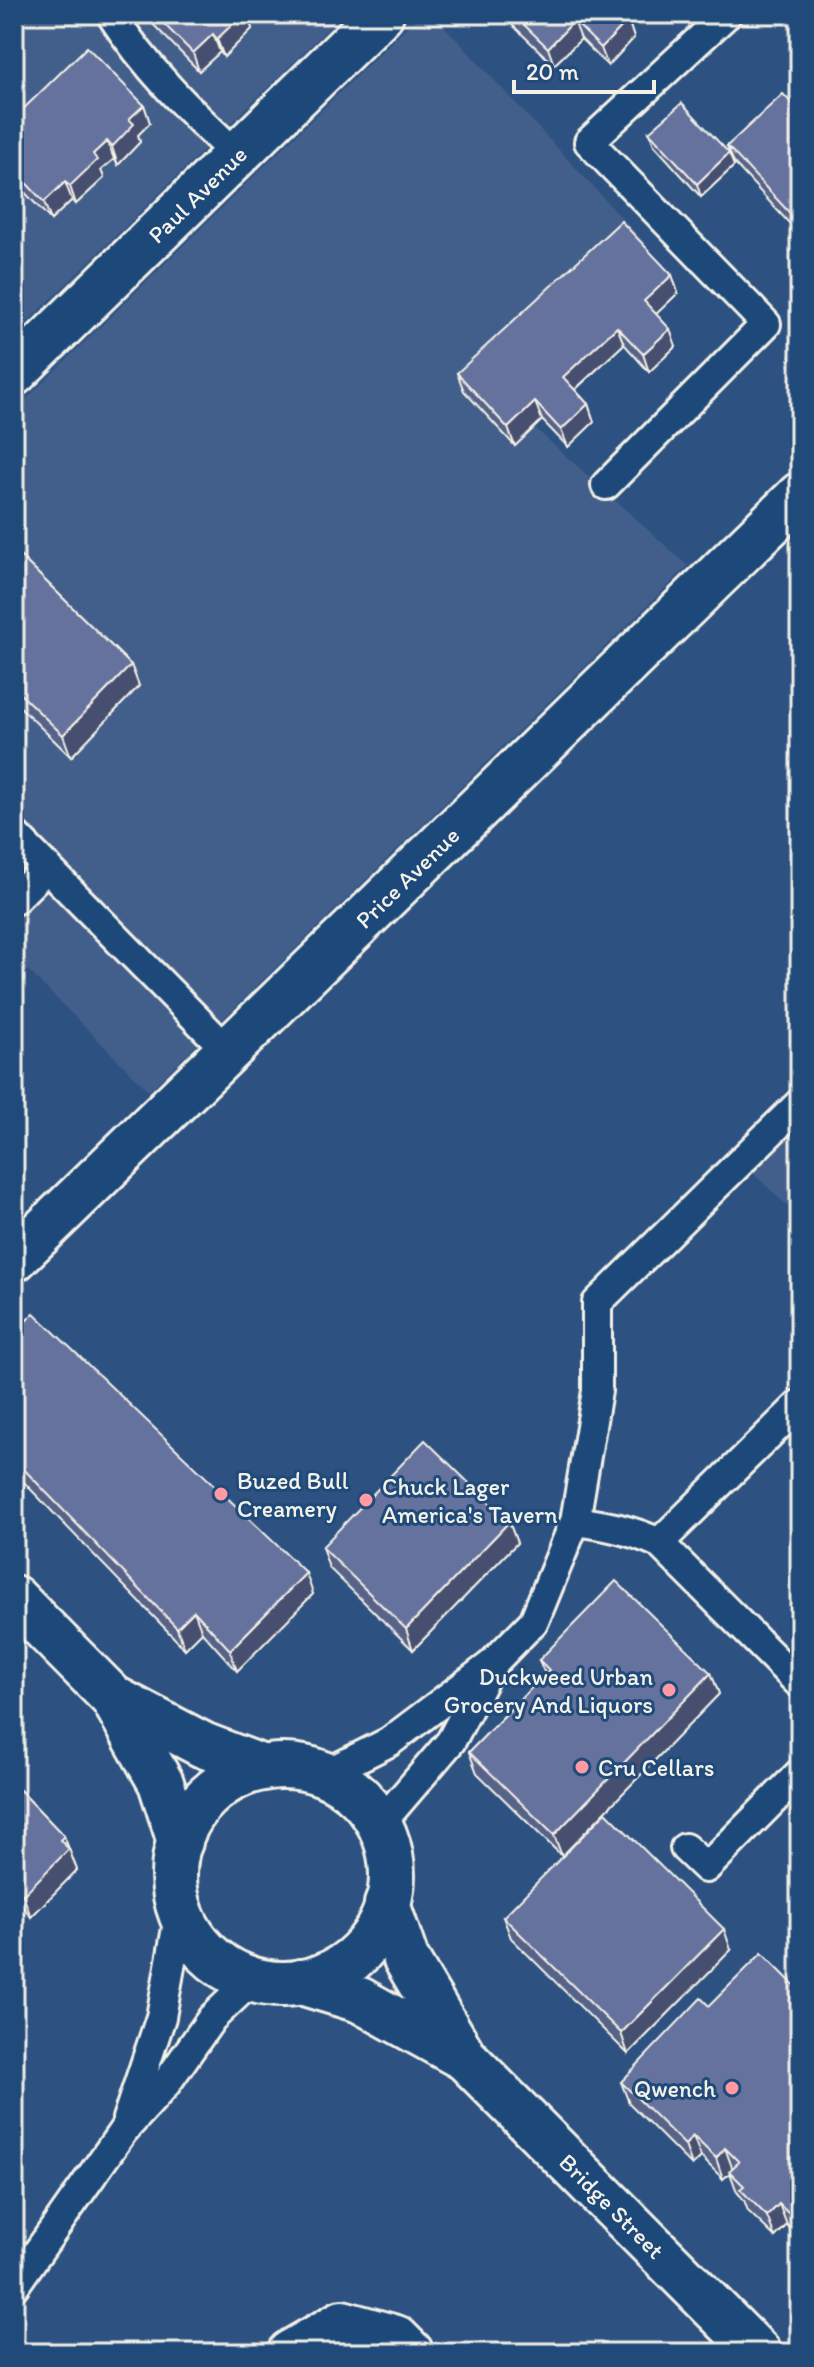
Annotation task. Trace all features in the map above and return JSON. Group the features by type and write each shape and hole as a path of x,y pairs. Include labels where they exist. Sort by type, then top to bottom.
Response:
{"street":[{"name":"Paul Avenue","path":"14,373 381,14"},
{"name":"Price Avenue","path":"14,1259 800,495"},
{"path":"14,1598 113,1698 161,1783 180,1842"},
{"path":"113,1698 203,1745 263,1768"},
{"path":"267,1766 300,1767 325,1774 359,1795 380,1824 392,1857 392,1893 379,1927 357,1956 326,1976 290,1984 252,1980 221,1966 196,1942 180,1911 173,1880 180,1842 189,1820 208,1795 235,1777 267,1766"},
{"name":"Bridge Street","path":"387,1904 406,1959 464,2057 759,2353"},
{"name":"Bridge Street","path":"301,1982 360,2000 464,2057"},
{"path":"290,2353 342,2323 396,2338 411,2353"}],"lane":[{"path":"111,14 132,46 195,117 237,155"},
{"path":"606,485 766,324 589,142 727,14"},
{"path":"14,834 228,1051"},
{"path":"14,900 47,867"},
{"path":"325,1774 389,1742 491,1665 534,1621 575,1521 597,1391 597,1303 800,1103"},
{"path":"659,1543 800,1404"},
{"path":"575,1521 608,1526 659,1543 800,1684"},
{"path":"380,1824 451,1741 491,1665"},
{"path":"685,1848 706,1868 800,1773"},
{"path":"123,2131 161,2017 180,1911"},
{"path":"14,2286 123,2131 165,2085 212,2018 252,1980"}],"shaded area":[{"path":"14,14 343,14 14,335"},
{"path":"420,14 433,14 644,242 497,394 688,566 149,1091 14,956 14,411"},
{"path":"800,1123 800,1218 752,1172"}],"building":[{"path":"154,14 243,14 217,39 213,34 193,53"},
{"path":"513,14 621,14 628,20 601,48 574,21 548,48"},
{"path":"87,47 144,105 129,119 134,124 112,147 107,141 93,154 97,160 70,186 65,182 44,202 14,170 14,118"},
{"path":"783,94 800,112 800,224 727,146"},
{"path":"682,103 729,153 697,184 649,132"},
{"path":"621,221 672,275 644,301 670,329 643,354 617,327 563,377 588,404 561,430 535,402 508,428 457,373"},
{"path":"14,550 131,665 63,735 14,688"},
{"path":"34,1313 306,1573 230,1650 194,1611 177,1628 14,1459 14,1333"},
{"path":"425,1440 509,1522 406,1629 322,1547"},
{"path":"616,1581 711,1673 554,1835 469,1752 549,1670 539,1660"},
{"path":"14,1784 64,1836 60,1840 69,1849 23,1895 14,1887"},
{"path":"606,1812 724,1929 621,2033 503,1917"},
{"path":"762,1953 800,1991 800,2218 797,2222 779,2204 767,2216 740,2189 744,2186 729,2171 739,2162 725,2148 716,2158 693,2136 685,2145 621,2082 701,1998 709,2006"}],"place":[{"name":"Buzed Bull Creamery","path":"221,1494"},
{"name":"Chuck Lager America's Tavern","path":"366,1500"},
{"name":"Duckweed Urban Grocery And Liquors","path":"669,1690"},
{"name":"Cru Cellars","path":"582,1767"},
{"name":"Qwench","path":"732,2088"}]}
